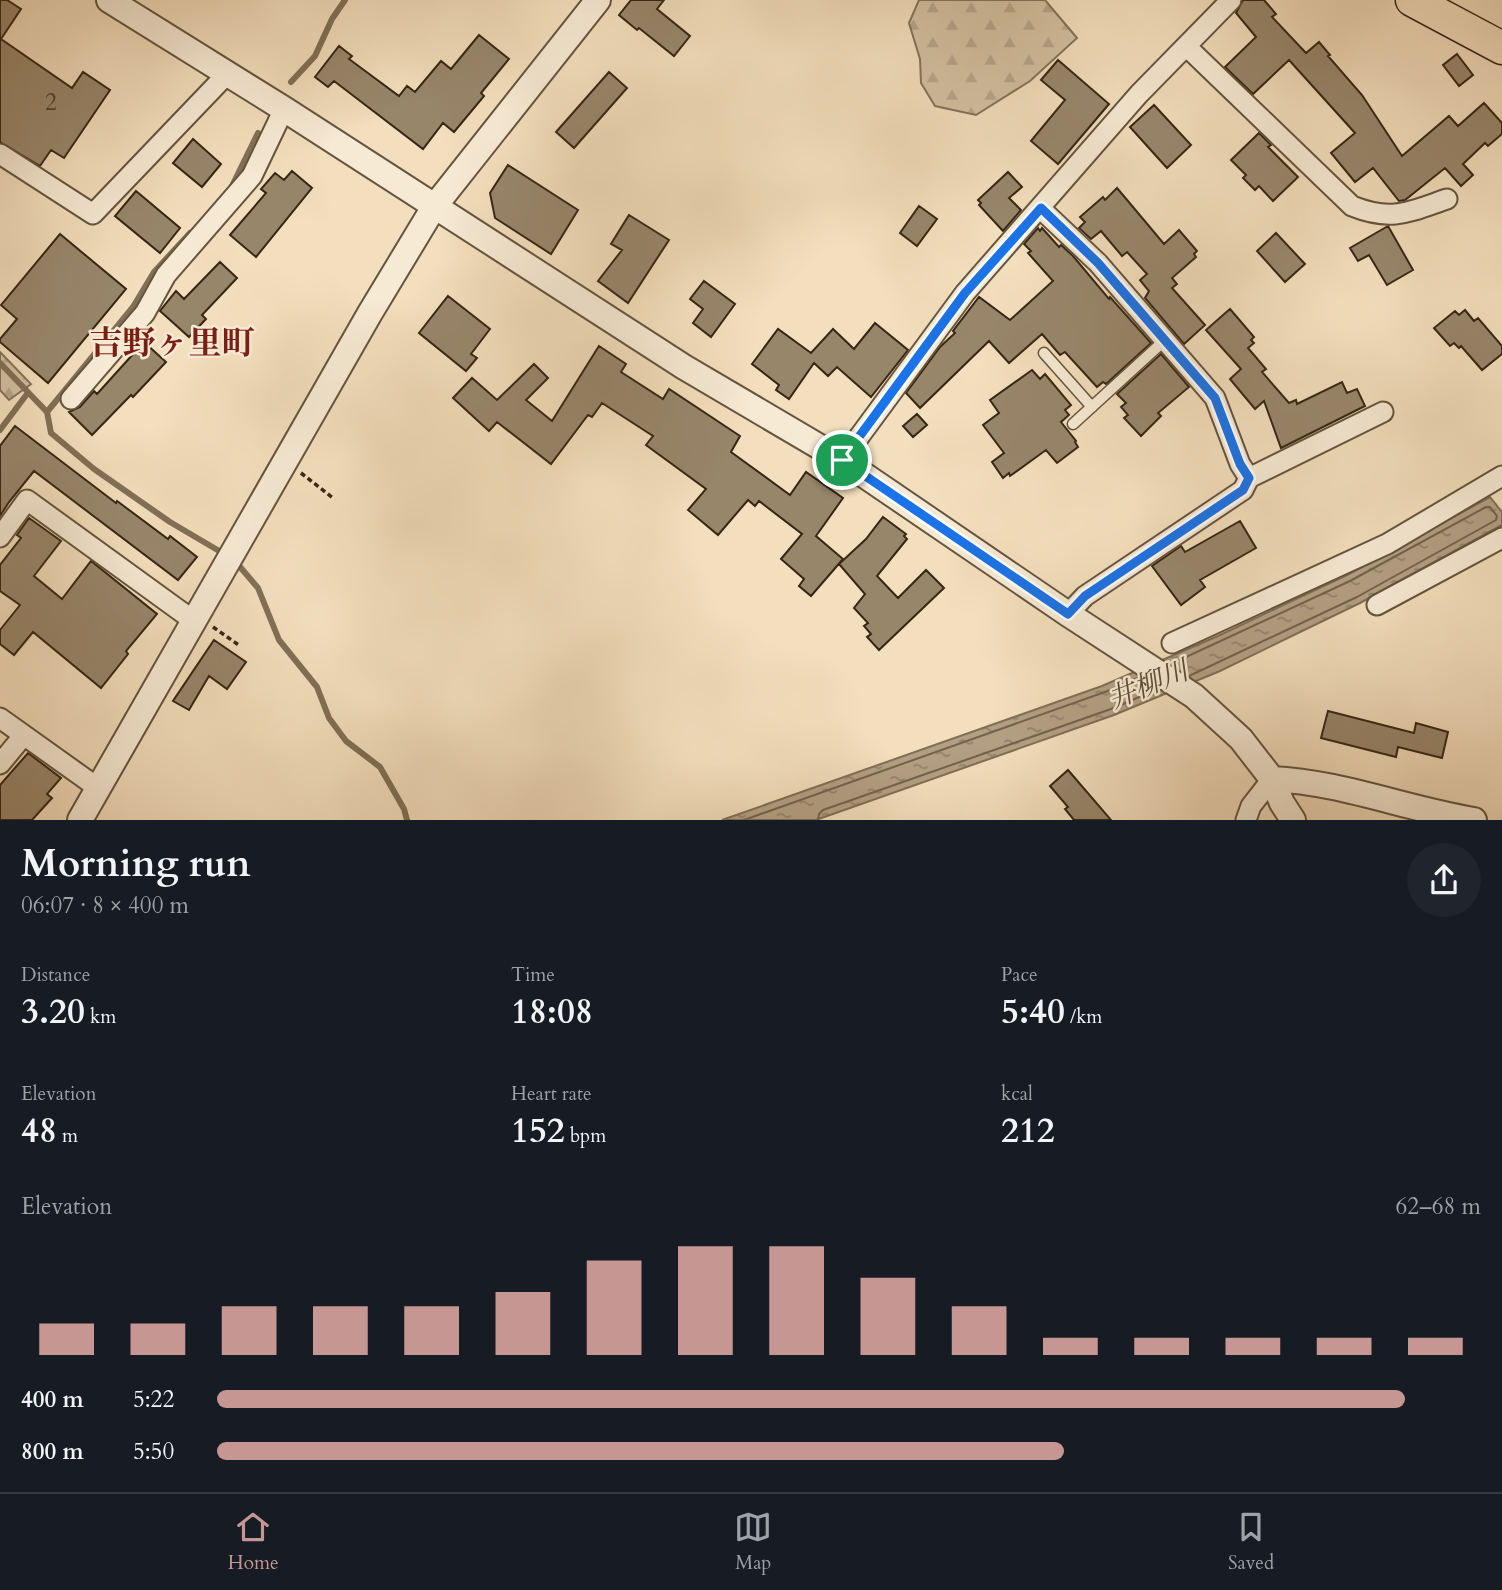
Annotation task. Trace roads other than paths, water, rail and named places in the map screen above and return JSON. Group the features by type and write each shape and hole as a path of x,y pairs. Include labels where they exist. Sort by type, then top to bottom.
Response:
{"highway":[{"path":"1412,0 1502,48"}],"street":[{"path":"109,0 284,109 684,367 842,460 1194,696 1241,739 1272,779 1293,820"},
{"path":"80,820 370,313 434,207 598,0"},
{"path":"842,460 965,293 1139,94 1231,0"},
{"path":"1186,46 1352,206 1371,214 1392,216 1447,199"},
{"path":"0,154 93,214 228,74"},
{"path":"71,399 145,313 166,275 252,176 284,109"},
{"path":"1041,208 1098,263 1215,398 1240,464 1249,478"},
{"path":"1068,614 1085,596 1243,490 1249,478 1383,412"},
{"path":"1172,643 1387,544 1502,476"},
{"path":"0,537 27,500 194,621"},
{"path":"1377,605 1502,538"},
{"path":"0,718 98,788"},
{"path":"0,764 24,735"},
{"path":"1245,820 1251,806 1272,779"},
{"path":"1272,779 1325,785 1432,813 1474,820"}],"lane":[{"path":"1073,424 1165,340"},
{"path":"1044,353 1092,407"}],"water":[{"name":"井柳川","path":"1490,497 1502,512 1502,525 1360,603 1220,671 1114,715 816,820 722,820 1102,686 1218,636 1347,575"}],"waterway":[{"path":"291,82 315,56 332,19 345,0"},
{"path":"232,186 258,133"},
{"path":"47,412 133,307 154,272 190,233"},
{"path":"0,363 47,412 51,433 94,469 170,522 226,555"},
{"path":"0,430 27,394"},
{"path":"235,561 258,588 279,640 317,687 329,718 346,741 380,767 404,809 407,820"}],"district":[{"name":"吉野ヶ里町","path":"172,343"}]}
